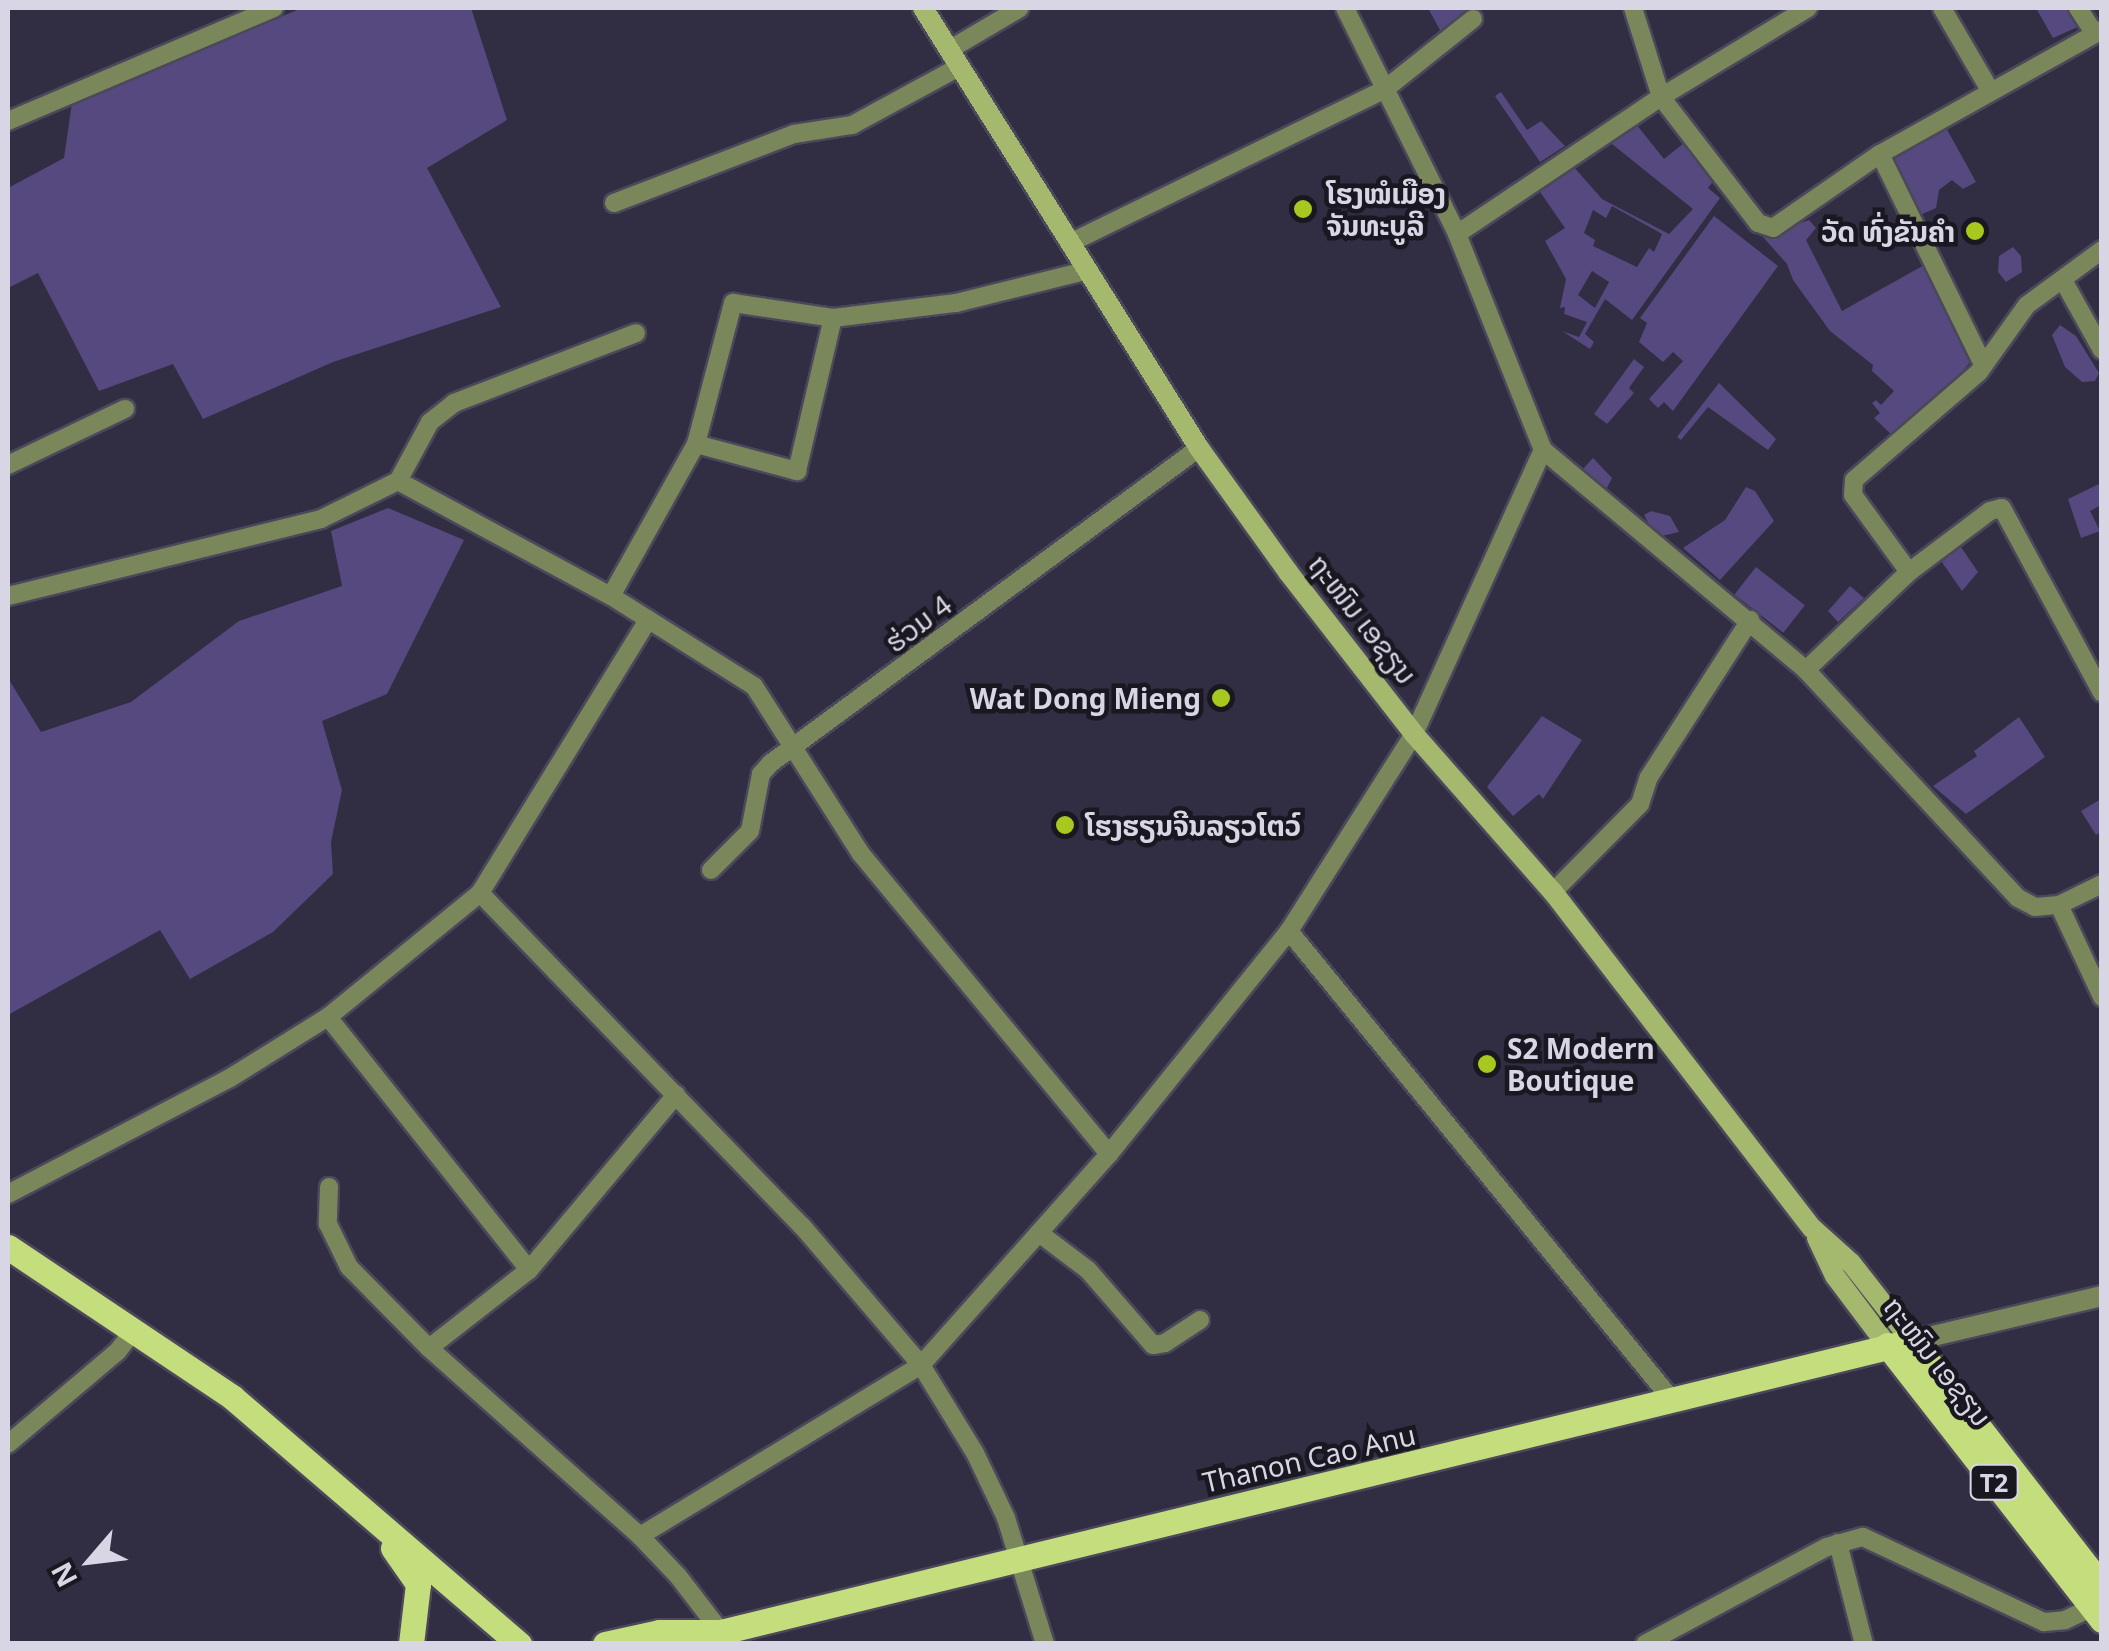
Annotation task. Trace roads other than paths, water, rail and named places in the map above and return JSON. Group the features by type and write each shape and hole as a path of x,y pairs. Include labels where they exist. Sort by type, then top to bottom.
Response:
{"main road":[{"name":"ຖະໜົນ ເອຊຽນ","path":"923,8 1200,448 1288,572 1414,734 1553,892 1812,1228 1835,1276 1899,1343 2098,1604"},
{"path":"8,1247 232,1397 520,1644"},
{"name":"Thanon Cao Anu","path":"605,1644 659,1632 709,1638 1899,1343"},
{"path":"352,1498 418,1584 411,1644"}],"street":[{"path":"8,121 274,8"},
{"path":"614,203 794,134 852,125 954,58 1020,8"},
{"path":"1345,8 1457,234 1543,450 1806,670 2018,898 2035,907 2059,905 2102,884"},
{"path":"1634,8 1661,97 1764,228 1773,228 1880,154 2098,31 2078,8"},
{"path":"1457,234 1661,97 1808,8"},
{"path":"1942,8 1990,90"},
{"path":"1072,242 1384,90 1473,19"},
{"path":"1880,154 1983,364"},
{"path":"1908,572 1851,487 1983,364 2027,305 2049,285 2063,280 2102,250"},
{"path":"611,596 696,444 733,302 834,318 956,304 1089,270"},
{"path":"2063,280 2102,350"},
{"path":"696,444 797,471 834,318"},
{"path":"8,596 321,519 398,481 430,422 454,402 636,333"},
{"path":"8,465 125,408"},
{"name":"ຮ່ວມ 4","path":"711,870 750,830 761,774 1200,448"},
{"path":"640,1536 921,1365 1108,1154 1289,931 1414,734 1543,450"},
{"path":"398,481 611,596 754,686 861,854 1108,1154"},
{"path":"1806,670 1908,572 1990,511 2002,508 2102,692"},
{"path":"8,1194 230,1078 328,1017 480,893 648,620"},
{"path":"1553,892 1640,804 1649,777 1750,620"},
{"path":"480,893 838,1265 921,1365 975,1453 1006,1518 1045,1644"},
{"path":"2059,905 2102,997"},
{"path":"1289,931 1672,1400"},
{"path":"328,1017 529,1270"},
{"path":"429,1348 529,1270 676,1095"},
{"path":"329,1187 328,1224 349,1267 429,1348 640,1536 678,1576 709,1638"},
{"path":"1039,1233 1088,1270 1154,1345 1165,1343 1200,1320"},
{"path":"1899,1343 2102,1296"},
{"path":"8,1444 117,1352 135,1329"},
{"path":"1645,1644 1838,1542 1874,1539 2044,1622 2065,1620 2098,1604"},
{"path":"1838,1542 1864,1644"}],"place":[{"name":"ໂຮງໝໍເມືອງ ຈັນທະບູລີ","path":"1303,209"},
{"name":"ວັດ ທົ່ງຂັນຄຳ","path":"1975,231"},
{"name":"Wat Dong Mieng","path":"1221,698"},
{"name":"ໂຮງຮຽນຈີນລຽວໂຕວ໌","path":"1065,825"},
{"name":"S2 Modern Boutique","path":"1487,1064"}]}
